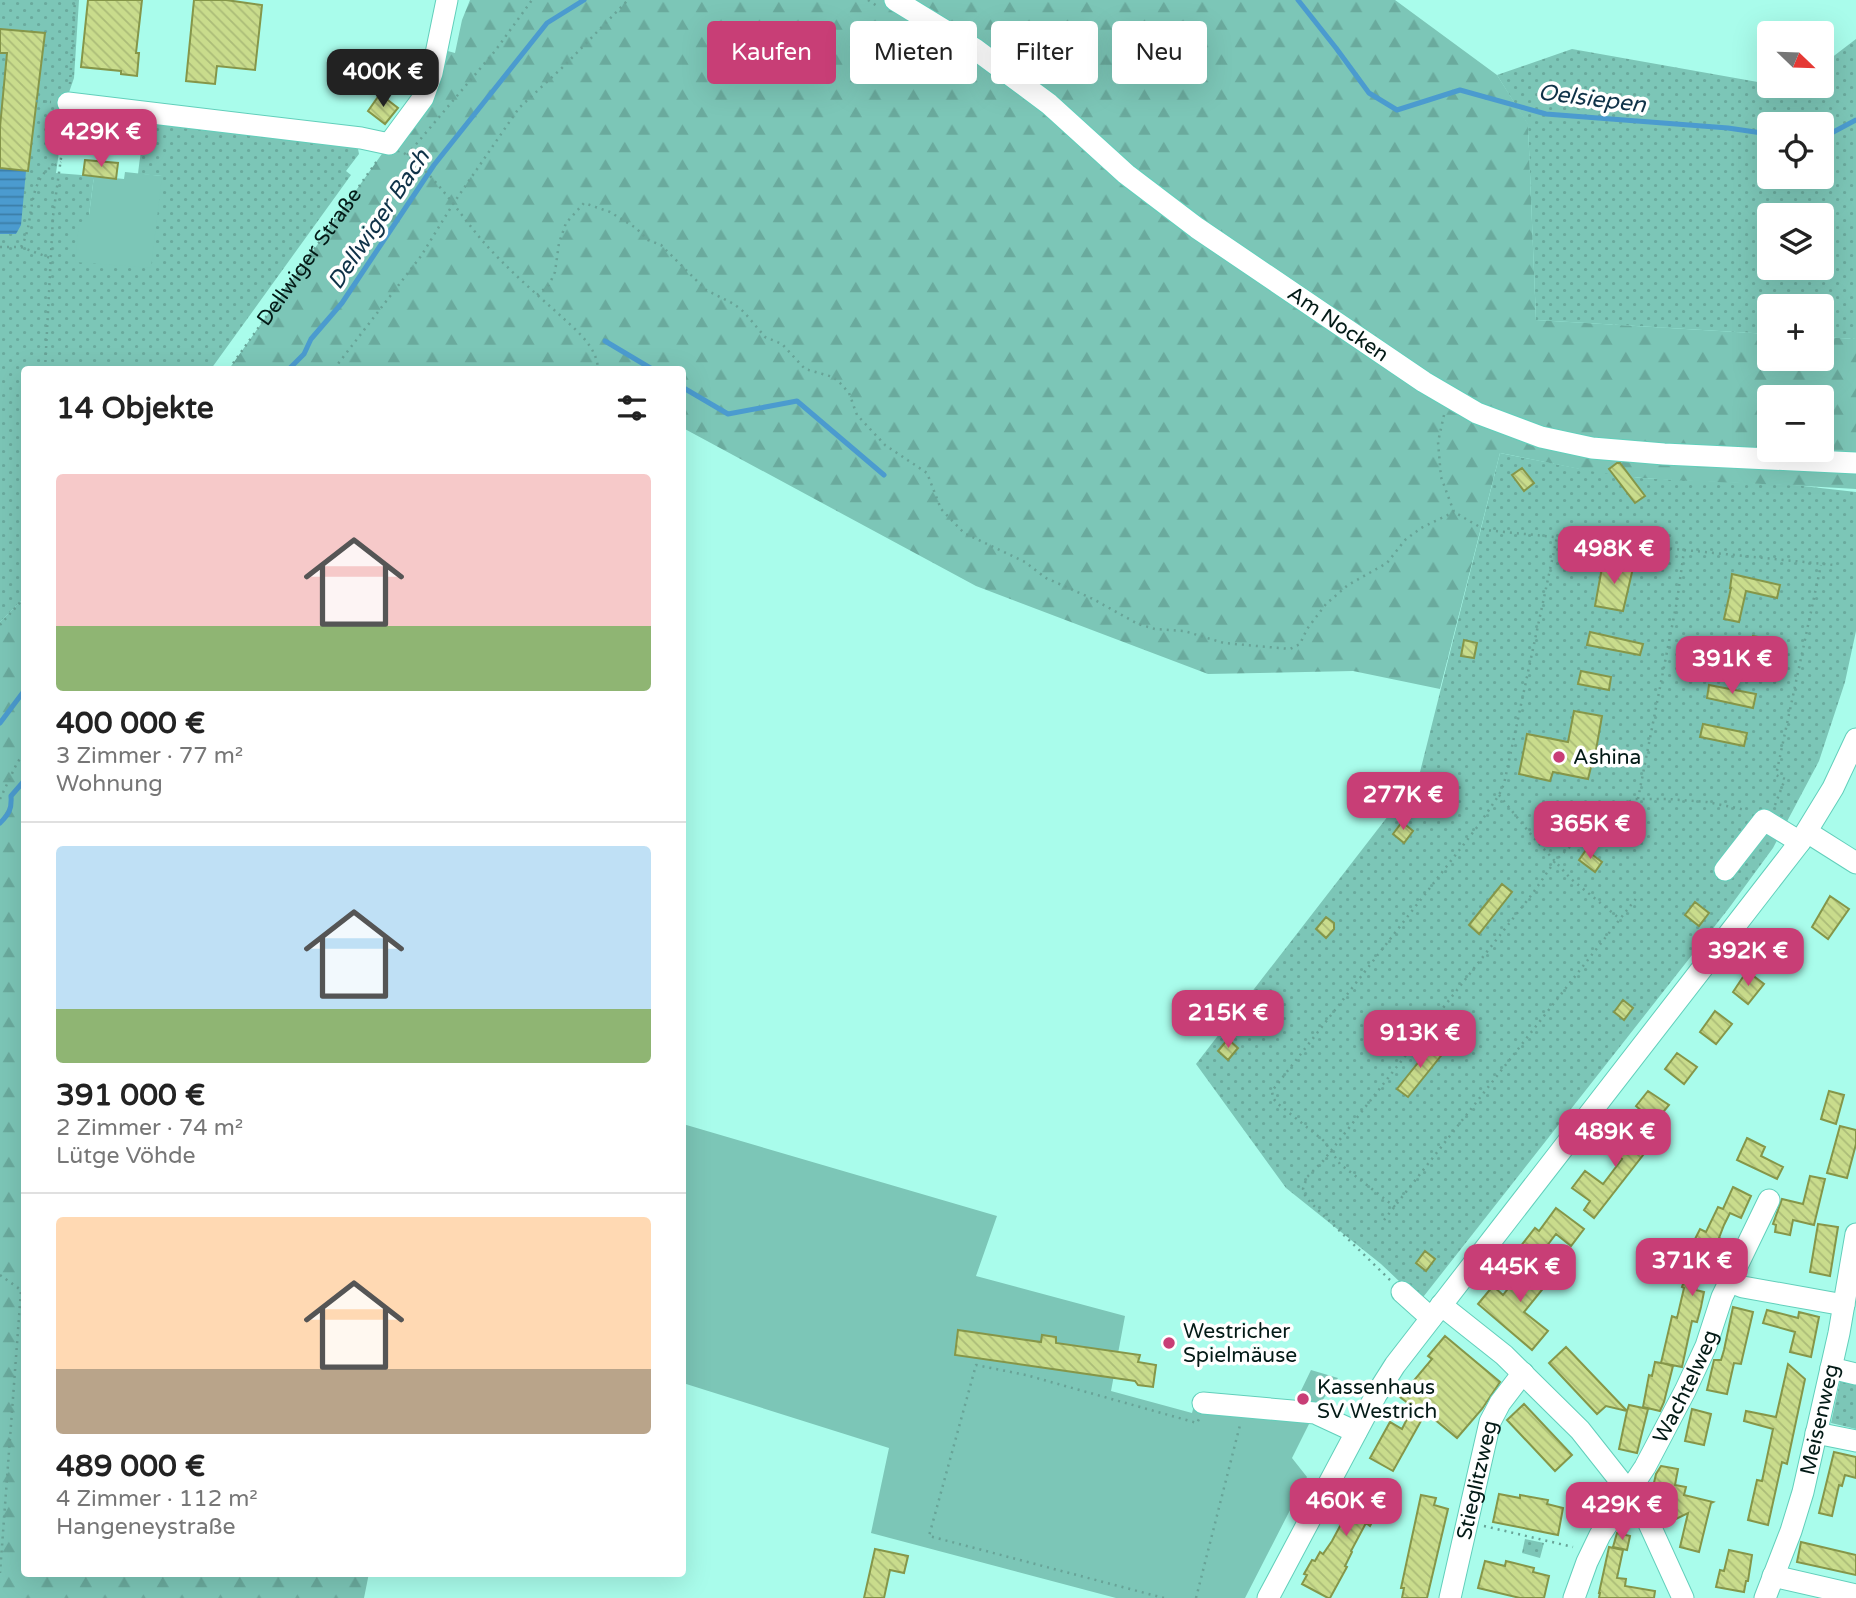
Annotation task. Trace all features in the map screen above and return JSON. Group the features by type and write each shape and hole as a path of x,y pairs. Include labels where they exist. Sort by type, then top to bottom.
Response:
{"street":[{"path":"68,103 361,138 398,150 432,73 447,0"},
{"name":"Am Nocken","path":"895,0 975,48 1038,96 1126,174 1197,228 1424,382 1477,413 1541,438 1592,448 1856,463"},
{"path":"1268,1598 1376,1395 1395,1365 1804,837 1833,788 1856,739"},
{"path":"1725,870 1766,821 1856,863"},
{"name":"Wachtelweg","path":"1574,1598 1600,1535 1644,1467 1685,1391 1706,1346 1722,1297 1769,1200"},
{"name":"Meisenweg","path":"1765,1598 1804,1492 1844,1305 1856,1234"},
{"path":"1730,1282 1743,1287 1844,1305"},
{"path":"1402,1292 1504,1355 1580,1430 1646,1517 1683,1598"},
{"path":"1831,1368 1856,1374"},
{"name":"Stieglitzweg","path":"1450,1598 1490,1422 1500,1403 1523,1373"},
{"path":"1203,1403 1315,1413 1356,1432"},
{"path":"1816,1433 1856,1441"},
{"path":"1773,1576 1856,1595"}],"path":[{"path":"45,366 53,216 68,103 75,0"},
{"name":"Dellwiger Straße","path":"231,366 398,150 495,51 532,0"},
{"path":"336,366 421,256 519,108 628,0"},
{"path":"415,161 436,182 482,240 584,338 594,353 597,366"},
{"path":"20,247 25,239 38,184 46,171 61,162"},
{"path":"537,295 549,285 555,272 559,243 566,223 584,203 610,212 636,228 648,240 661,245 706,290 734,304 765,337 782,344 805,369 833,377 840,383 849,393 857,415 872,432 885,445 927,473 941,509 964,533 1025,562 1046,578 1093,599 1138,624 1155,629 1184,631 1224,643 1290,649 1300,644 1313,620 1333,597 1348,585 1387,563 1405,541 1421,528 1454,512"},
{"path":"0,247 20,247 50,258"},
{"path":"1444,412 1438,442 1441,477 1454,512 1485,530 1834,565"},
{"path":"1395,1207 1340,1164 1324,1141 1277,1103 1272,1091 1499,795 1504,783 1557,537"},
{"path":"1638,799 1677,601 1684,551"},
{"path":"1402,1292 1305,1195 1303,1189 1307,1177 1323,1161 1499,937 1555,861 1608,813 1634,799 1668,799 1743,808 1766,821 1785,779 1776,775 1821,565"},
{"path":"0,625 21,601"},
{"path":"0,799 21,757"},
{"path":"1499,795 1571,879 1620,919"},
{"path":"1384,1220 1638,896"},
{"path":"0,1275 21,1290 0,1573"},
{"path":"1164,1598 929,1536 976,1365 1197,1423 1203,1403"},
{"path":"1195,1598 1245,1406"},
{"path":"1468,1522 1563,1545"}],"green space":[{"path":"0,0 79,0 74,78 66,101 56,173 94,176 89,215 162,176 138,174 146,137 162,122 340,141 358,149 359,154 346,171 351,175 213,366 21,366 21,601 0,622 0,234 16,234 25,171 0,168"},
{"path":"470,0 1395,0 1497,75 1528,124 1536,320 1757,333 1757,371 1834,371 1834,338 1856,339 1856,489 1642,478 1589,471 1500,453 1440,689 1353,671 1208,674 976,586 686,430 686,366 231,366 389,144 444,50 455,53 462,20"},
{"path":"1856,39 1856,339 1834,338 1834,294 1757,294 1757,333 1536,320 1528,125 1497,75 1572,49 1757,82 1757,98 1834,98 1834,56"},
{"path":"125,172 162,176 151,268 75,262 79,225 89,215 94,176 124,179"},
{"path":"1500,453 1640,478 1794,485 1856,492 1856,631 1845,682 1819,761 1773,848 1729,908 1420,1301 1381,1264 1286,1188 1196,1064 1419,776"},
{"path":"21,601 21,1577 368,1577 364,1598 0,1598 0,622"},
{"path":"686,1125 997,1216 976,1276 1125,1316 1111,1391 1192,1413 1197,1394 1295,1403 1311,1370 1338,1378 1317,1408 1292,1458 1307,1477 1245,1598 1116,1598 871,1533 889,1448 686,1384"},
{"path":"1840,1381 1856,1384 1856,1429 1831,1423"},
{"path":"1525,1539 1544,1543 1540,1558 1522,1553"}],"shaded area":[{"path":"0,168 26,171 21,225 16,234 0,234"}],"building":[{"path":"88,0 142,0 136,53 139,53 137,76 121,74 121,71 81,67"},
{"path":"194,0 226,0 262,5 255,70 217,66 215,84 186,81"},
{"path":"0,29 45,33 28,171 0,168 0,127 7,53 0,53"},
{"path":"380,94 398,108 385,124 368,111"},
{"path":"85,160 118,163 116,179 83,175"},
{"path":"1620,463 1645,496 1635,503 1609,469"},
{"path":"1522,468 1534,483 1524,491 1512,475"},
{"path":"1603,562 1633,568 1623,611 1595,606"},
{"path":"1732,574 1780,585 1777,598 1746,591 1739,622 1724,619"},
{"path":"1590,632 1643,644 1640,655 1587,645"},
{"path":"1753,636 1768,639 1765,653 1750,650"},
{"path":"1464,640 1477,643 1474,658 1461,656"},
{"path":"1719,646 1734,649 1732,662 1716,659"},
{"path":"1581,671 1611,677 1609,690 1578,684"},
{"path":"1709,685 1756,694 1753,708 1707,698"},
{"name":"Ashina","path":"1574,711 1602,716 1593,767 1588,779 1553,772 1550,781 1519,774 1527,734 1568,742"},
{"path":"1703,724 1747,733 1744,746 1700,737"},
{"path":"1402,822 1413,831 1404,843 1393,834"},
{"path":"1586,850 1602,862 1595,872 1579,860"},
{"path":"1502,884 1512,892 1479,934 1469,925"},
{"path":"1830,896 1849,909 1828,939 1812,927"},
{"path":"1695,902 1709,913 1699,926 1685,915"},
{"path":"1326,917 1334,923 1334,929 1326,938 1316,929"},
{"path":"1781,931 1797,944 1781,964 1766,951"},
{"path":"1747,971 1764,984 1748,1004 1733,992"},
{"path":"1623,1000 1633,1008 1624,1020 1614,1012"},
{"path":"1715,1011 1732,1024 1716,1044 1700,1032"},
{"path":"1228,1039 1238,1048 1228,1060 1218,1051"},
{"path":"1433,1044 1444,1052 1408,1097 1397,1089"},
{"path":"1677,1053 1697,1067 1684,1084 1665,1069"},
{"path":"1648,1091 1669,1105 1655,1122 1636,1106"},
{"path":"1829,1091 1844,1095 1836,1124 1821,1119"},
{"path":"1651,1124 1661,1132 1594,1218 1584,1210 1590,1201 1572,1188 1585,1171 1603,1184 1622,1159 1605,1146 1617,1129 1636,1142"},
{"path":"1840,1126 1856,1130 1856,1144 1847,1178 1827,1173"},
{"path":"1747,1138 1765,1147 1761,1156 1783,1167 1777,1179 1737,1160"},
{"path":"1810,1176 1825,1179 1814,1225 1793,1220 1790,1235 1775,1232 1776,1225 1773,1224 1782,1199 1803,1204"},
{"path":"1733,1187 1751,1196 1741,1218 1730,1213 1724,1225 1719,1238 1729,1243 1718,1265 1706,1260 1696,1290 1704,1292 1701,1307 1697,1322 1692,1321 1682,1367 1662,1363 1673,1366 1664,1402 1660,1411 1643,1407 1649,1375 1652,1376 1655,1362 1661,1363 1672,1316 1677,1318 1684,1288 1682,1287 1693,1254 1689,1251 1700,1229 1706,1232 1718,1207 1723,1209"},
{"path":"1556,1208 1584,1229 1571,1246 1556,1234 1543,1251 1520,1247 1535,1228 1539,1231"},
{"path":"1818,1224 1838,1227 1830,1276 1810,1272"},
{"path":"1425,1251 1435,1259 1426,1271 1416,1263"},
{"path":"1532,1258 1554,1275 1524,1312 1548,1331 1532,1350 1478,1304 1493,1286 1503,1295"},
{"path":"1733,1307 1753,1312 1741,1364 1734,1363 1727,1394 1707,1390 1714,1360 1721,1360"},
{"path":"1767,1310 1798,1318 1799,1312 1819,1317 1811,1357 1790,1352 1795,1332 1763,1323"},
{"path":"958,1330 1041,1342 1042,1335 1056,1337 1056,1343 1140,1355 1138,1362 1156,1365 1153,1387 1138,1385 1135,1381 955,1355"},
{"path":"1445,1336 1500,1382 1482,1409 1457,1438 1433,1418 1435,1408 1430,1415 1426,1412 1393,1471 1370,1458 1390,1422 1402,1429 1413,1407 1400,1397 1432,1359 1428,1356"},
{"path":"1566,1347 1627,1411 1606,1406 1597,1414 1549,1363"},
{"path":"1788,1364 1805,1379 1787,1464 1782,1462 1768,1525 1748,1520 1757,1480 1762,1481 1773,1429 1744,1421 1746,1411 1776,1417"},
{"path":"1524,1404 1572,1455 1555,1471 1507,1420"},
{"path":"1629,1405 1648,1409 1637,1453 1619,1449"},
{"path":"1692,1409 1711,1414 1704,1445 1685,1441"},
{"path":"1834,1452 1856,1457 1856,1478 1845,1475 1842,1486 1839,1485 1832,1516 1819,1513"},
{"path":"1661,1466 1678,1469 1675,1485 1686,1487 1684,1495 1713,1502 1699,1552 1680,1547 1688,1513 1674,1520 1663,1499 1651,1496 1656,1474"},
{"path":"1358,1480 1372,1488 1376,1480 1391,1488 1370,1526 1366,1523 1351,1551 1345,1566 1347,1567 1328,1598 1302,1584 1307,1575 1304,1574 1312,1560 1315,1561 1320,1552 1323,1554 1332,1541 1347,1513 1342,1510"},
{"path":"1499,1494 1548,1500 1547,1504 1563,1508 1558,1535 1493,1522"},
{"path":"1421,1495 1436,1498 1434,1505 1448,1509 1427,1598 1402,1598 1404,1588 1401,1588"},
{"path":"1617,1533 1630,1536 1627,1550 1613,1547"},
{"path":"1801,1542 1856,1555 1856,1575 1797,1562"},
{"path":"1609,1547 1623,1550 1617,1578 1626,1579 1625,1586 1655,1591 1654,1598 1599,1598"},
{"path":"875,1549 908,1556 904,1573 890,1570 884,1598 864,1598"},
{"path":"1729,1550 1752,1555 1744,1592 1716,1587 1720,1570 1724,1571"},
{"path":"1485,1561 1505,1566 1506,1561 1534,1568 1533,1572 1549,1576 1544,1598 1520,1598 1478,1588"}],"waterway":[{"name":"Dellwiger Bach","path":"292,366 342,303 434,165 547,23 584,0"},
{"name":"Oelsiepen","path":"1298,0 1369,93 1397,110 1460,90 1546,114 1757,132"},
{"name":"Oelsiepen","path":"1834,132 1856,120"},
{"path":"605,341 647,366"},
{"path":"686,389 728,414 797,401 884,475"},
{"name":"Dellwiger Bach","path":"0,723 21,695"},
{"path":"0,823 9,811 11,796 21,784"}],"place":[{"name":"Ashina","path":"1559,757"},
{"name":"Westricher Spielmäuse","path":"1169,1343"},
{"name":"Kassenhaus SV Westrich","path":"1303,1399"}]}
